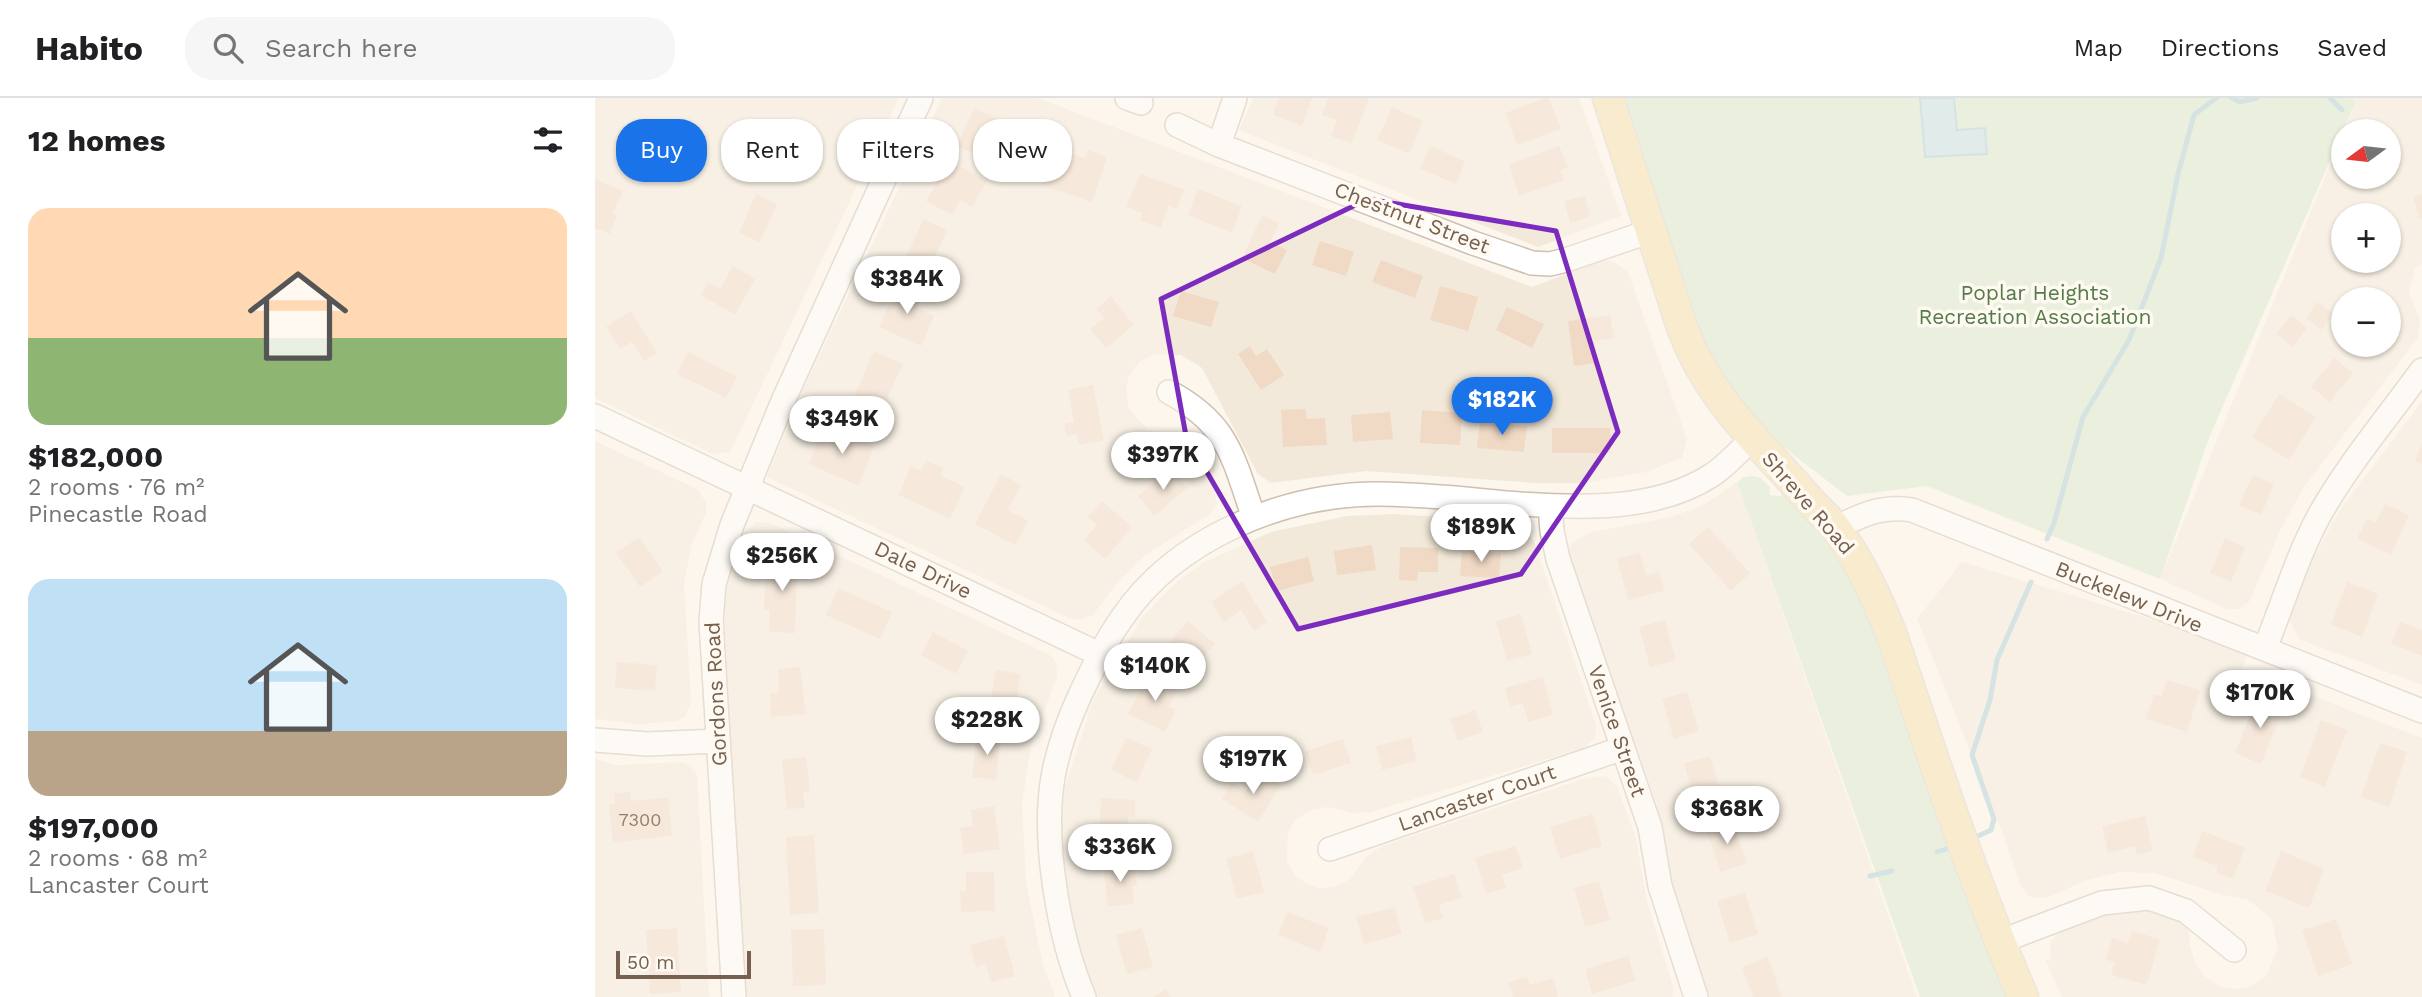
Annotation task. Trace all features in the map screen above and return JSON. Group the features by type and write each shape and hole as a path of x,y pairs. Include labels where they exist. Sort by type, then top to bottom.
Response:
{"main road":[{"name":"Shreve Road","path":"1608,98 1689,346 1719,399 1752,439 1835,528 1866,575 1891,633 1959,834 1999,942 2023,997"}],"street":[{"name":"Gordons Road","path":"734,997 712,622 714,584 732,525 783,401 921,98"},
{"path":"1219,145 1235,98"},
{"name":"Chestnut Street","path":"1177,125 1219,145 1532,263 1550,264 1566,260 1651,231"},
{"path":"2265,648 2319,516 2355,457 2422,370"},
{"path":"1169,392 1208,417 1221,435 1231,453 1254,518"},
{"name":"Dale Drive","path":"595,416 1099,654"},
{"path":"1084,997 1070,959 1052,873 1050,807 1058,752 1072,712 1099,654 1123,616 1171,565 1200,544 1254,518 1285,508 1338,497 1376,494 1550,506 1594,506 1646,500 1671,494 1712,475 1752,439"},
{"name":"Venice Street","path":"1550,506 1558,559 1650,827 1667,915 1696,997"},
{"name":"Buckelew Drive","path":"1835,528 1880,509 1912,510 2422,711"},
{"path":"595,740 647,744 718,741"},
{"name":"Lancaster Court","path":"1330,849 1623,748"},
{"path":"1999,942 2102,903 2149,898 2186,911 2234,950"}],"highlighted area":[{"path":"1368,199 1556,231 1618,432 1521,574 1298,629 1186,436 1161,299"}],"shaded area":[{"path":"595,98 899,98 889,119 837,119 837,182 859,182 730,452 713,454 595,398"},
{"path":"942,98 1038,98 1532,287 1600,261 1612,261 1628,272 1687,439 1682,458 1646,472 1583,483 1535,483 1366,471 1271,483 1258,474 1202,368 1181,355 1154,354 1139,362 1129,376 1126,390 1129,409 1148,430 1183,439 1198,450 1206,462 1217,503 1210,514 1146,555 1117,583 1093,615 1079,620 1069,618 767,477 803,390 902,182 959,182 959,119 932,119"},
{"path":"1253,98 1579,98 1621,216 1538,247 1239,130"},
{"path":"2348,98 2422,98 2422,263 2415,269 2409,291 2420,320 2418,337 2302,490 2281,529 2249,602 2238,609 2227,609 2160,579 2331,162 2331,189 2401,189 2401,119 2349,119 2356,102"},
{"path":"2422,401 2422,685 2301,640 2289,621 2313,559 2339,511"},
{"path":"595,441 697,489 706,502 706,513 692,544 684,582 691,702 685,717 676,721 640,724 595,719"},
{"path":"1737,482 1917,997 1709,997 1671,880 1656,802 1569,557 1571,543 1592,532 1667,518 1702,506"},
{"path":"1395,514 1513,522 1524,528 1534,541 1596,725 1595,738 1584,748 1371,812 1354,813 1327,807 1310,810 1296,820 1288,832 1287,861 1295,875 1318,888 1335,887 1350,879 1366,857 1382,846 1583,779 1605,776 1617,786 1636,839 1647,901 1674,990 1672,997 1098,997 1071,922 1063,877 1061,832 1064,789 1093,701 1141,619 1172,586 1204,562 1271,532 1347,516"},
{"path":"756,522 770,523 1050,655 1056,662 1057,676 1031,746 1022,803 1026,883 1043,965 1055,997 747,997 723,627 728,579 744,532"},
{"path":"1962,562 2249,649 2242,669 2422,738 2422,997 2062,997 2045,959 2052,961 2051,941 2060,932 2094,916 2138,908 2176,916 2189,931 2195,963 2204,976 2220,986 2235,989 2249,987 2266,976 2278,948 2271,918 2247,899 2223,895 2155,873 2119,872 2087,880 2045,898 2030,897 2021,887 2003,834 1917,619"},
{"path":"595,759 617,765 685,762 697,774 709,997 595,997"}],"green space":[{"name":"Poplar Heights Recreation Association","path":"1617,98 2348,98 2356,101 2348,119 2331,119 2331,158 2209,438 2160,579 1927,486 1847,496 1756,426 1734,399 1702,338"},
{"path":"1752,476 1761,478 1770,487 1770,495 1780,496 1783,493 1811,524 1844,571 1874,624 2014,997 1920,997 1737,482"}],"water":[{"path":"1920,98 1954,98 1957,130 1985,128 1987,154 1925,157"}],"building":[{"path":"1279,98 1312,98 1302,126 1273,115"},
{"path":"1328,98 1369,98 1352,143 1331,136 1337,120 1322,115"},
{"path":"1549,98 1561,129 1517,145 1505,113"},
{"path":"1392,107 1423,121 1409,154 1377,140"},
{"path":"974,108 997,118 973,119 973,153 959,147"},
{"path":"1430,146 1465,161 1456,184 1420,169"},
{"path":"1559,146 1568,167 1560,170 1564,180 1519,196 1509,164"},
{"path":"1088,150 1107,157 1092,202 1042,185 1043,182 1072,182 1072,154 1085,158"},
{"path":"959,166 973,173 973,182 986,182 972,207 960,200 952,215 926,201 937,182 959,182"},
{"path":"1140,174 1184,189 1177,209 1168,206 1161,228 1140,220 1143,213 1126,207"},
{"path":"595,179 623,191 613,213 617,215 610,234 595,228"},
{"path":"1198,189 1242,206 1232,233 1188,215"},
{"path":"756,194 777,204 760,242 739,233"},
{"path":"2422,194 2422,219 2420,219 2413,197"},
{"path":"1585,196 1590,217 1570,223 1564,201"},
{"path":"1262,215 1279,223 1270,242 1287,250 1275,274 1242,258"},
{"path":"923,219 947,230 928,272 904,262"},
{"path":"1320,241 1354,252 1346,276 1312,265"},
{"path":"1381,260 1423,276 1415,298 1372,282"},
{"path":"733,266 755,279 735,315 701,295 708,282 720,289"},
{"path":"899,283 923,294 917,308 934,316 921,346 879,327"},
{"path":"1440,286 1478,297 1468,331 1430,320"},
{"path":"1181,291 1219,302 1211,327 1173,316"},
{"path":"1111,296 1134,325 1106,348 1090,329 1104,318 1096,309"},
{"path":"2317,302 2331,312 2331,318 2322,330 2306,318"},
{"path":"1507,307 1544,324 1532,348 1496,330"},
{"path":"631,311 657,353 644,361 632,342 620,349 606,327"},
{"path":"1610,315 1614,338 1594,341 1597,363 1574,366 1568,321"},
{"path":"2291,315 2307,328 2293,347 2276,334"},
{"path":"1250,346 1256,356 1267,349 1284,375 1261,390 1238,354"},
{"path":"874,351 903,364 882,410 854,397"},
{"path":"688,352 737,377 726,398 677,374"},
{"path":"2334,358 2353,373 2330,402 2311,387"},
{"path":"1093,385 1104,440 1079,445 1077,434 1066,436 1064,424 1074,422 1068,390"},
{"path":"2279,394 2316,417 2289,460 2252,437"},
{"path":"1306,409 1306,419 1325,418 1327,445 1283,447 1281,410"},
{"path":"1422,410 1462,413 1460,445 1420,443"},
{"path":"1390,412 1393,439 1353,442 1351,415"},
{"path":"1480,422 1527,426 1524,452 1477,448"},
{"path":"824,427 874,446 859,486 809,464"},
{"path":"1552,428 1610,428 1611,453 1552,453"},
{"path":"2422,444 2422,464 2415,461"},
{"path":"926,460 943,468 940,475 965,487 950,519 899,495 910,466 921,471"},
{"path":"1171,468 1187,488 1154,516 1138,496"},
{"path":"1001,474 1021,485 1008,510 1028,521 1015,545 975,524"},
{"path":"2253,475 2274,484 2261,515 2239,505"},
{"path":"1102,501 1132,527 1105,559 1084,540 1097,525 1088,517"},
{"path":"2385,504 2409,515 2391,555 2357,538 2367,519 2376,522"},
{"path":"1708,527 1750,573 1731,591 1689,544"},
{"path":"639,537 663,571 640,587 616,553"},
{"path":"2225,538 2245,547 2231,582 2210,573"},
{"path":"1372,545 1376,570 1337,575 1334,551"},
{"path":"1400,547 1438,548 1438,572 1418,572 1417,581 1399,580"},
{"path":"1462,551 1501,553 1499,578 1460,576"},
{"path":"778,553 798,554 795,633 769,632 770,610 764,609 766,563 778,564"},
{"path":"1640,553 1646,575 1659,572 1664,591 1628,600 1617,559"},
{"path":"1308,557 1314,581 1277,591 1270,567"},
{"path":"1242,581 1267,622 1254,631 1241,610 1224,622 1211,602"},
{"path":"2347,582 2378,594 2362,637 2331,625"},
{"path":"838,588 892,612 880,639 826,615"},
{"path":"1521,614 1532,654 1507,661 1496,621"},
{"path":"1665,620 1676,660 1650,667 1639,627"},
{"path":"1188,621 1215,644 1203,658 1194,650 1182,665 1163,649"},
{"path":"2400,622 2422,630 2422,656 2391,644"},
{"path":"933,632 968,651 956,674 921,655"},
{"path":"617,662 657,665 655,691 615,688"},
{"path":"800,667 806,714 771,717 770,693 779,692 778,669"},
{"path":"996,670 1021,674 1014,714 989,710"},
{"path":"1149,672 1178,687 1169,707 1176,710 1165,732 1128,714"},
{"path":"1543,677 1553,715 1528,722 1523,703 1510,707 1505,688"},
{"path":"2167,680 2200,690 2187,732 2146,719 2154,694 2162,696"},
{"path":"1687,692 1699,731 1674,739 1662,699"},
{"path":"2258,696 2284,707 2261,764 2235,753"},
{"path":"1475,710 1483,732 1458,741 1450,719"},
{"path":"2321,720 2347,730 2325,787 2300,777"},
{"path":"977,733 1001,736 996,780 972,777"},
{"path":"1411,737 1417,761 1382,770 1376,746"},
{"path":"1126,738 1152,749 1137,782 1111,770"},
{"path":"1343,739 1351,763 1313,775 1305,751"},
{"path":"2380,743 2407,752 2389,807 2361,797"},
{"path":"1710,756 1722,798 1695,805 1684,763"},
{"path":"806,757 810,791 803,792 805,808 787,809 782,760"},
{"path":"1259,771 1281,785 1258,822 1222,799 1232,782 1246,791"},
{"path":"630,792 631,801 668,797 672,836 613,843 609,804 615,804 614,793"},
{"path":"1101,798 1135,800 1135,817 1128,817 1127,843 1099,841"},
{"path":"994,806 1000,849 964,854 960,828 973,826 971,810"},
{"path":"1593,814 1602,846 1560,859 1550,827"},
{"path":"2145,816 2153,851 2137,855 2135,846 2108,853 2102,826"},
{"path":"1732,820 1747,863 1721,872 1706,830"},
{"path":"2202,831 2245,847 2233,879 2217,873 2217,866 2193,857"},
{"path":"814,835 819,913 790,915 786,837"},
{"path":"1516,846 1523,868 1502,875 1506,888 1486,894 1475,858"},
{"path":"1253,851 1264,892 1237,899 1226,859"},
{"path":"2281,851 2324,869 2309,908 2265,891"},
{"path":"1135,863 1137,885 1132,886 1134,904 1108,907 1103,867"},
{"path":"966,872 994,872 995,911 961,912 960,891 966,891"},
{"path":"1454,874 1462,898 1439,905 1443,918 1425,923 1413,887"},
{"path":"1599,881 1610,920 1585,927 1574,888"},
{"path":"1745,892 1758,934 1730,943 1717,901"},
{"path":"1395,907 1402,934 1364,944 1356,917"},
{"path":"1287,912 1329,928 1320,952 1278,935"},
{"path":"2336,919 2352,964 2318,976 2302,930"},
{"path":"677,928 681,992 650,994 646,930"},
{"path":"1142,928 1153,967 1127,974 1116,935"},
{"path":"824,929 826,985 793,986 791,930"},
{"path":"2132,931 2160,939 2147,985 2111,975 2115,962 2106,960 2112,938 2128,943"},
{"path":"1004,936 1015,976 991,982 986,964 976,967 970,945"},
{"path":"1628,956 1635,981 1592,994 1585,969"},
{"path":"1768,957 1782,997 1753,997 1742,967"},
{"path":"1527,977 1530,985 1553,978 1558,997 1513,997 1508,982"},
{"path":"1166,989 1171,997 1153,997"}],"waterway":[{"path":"2047,539 2054,523 2083,417 2129,340 2161,258 2178,174 2194,115 2216,98"},
{"path":"2232,98 2240,102 2257,98"},
{"path":"2330,98 2342,110"},
{"path":"1976,837 1991,830 1994,819 1972,755 1990,700 1997,660 2031,582"},
{"path":"1937,852 1946,849"},
{"path":"1870,876 1892,871"}]}
